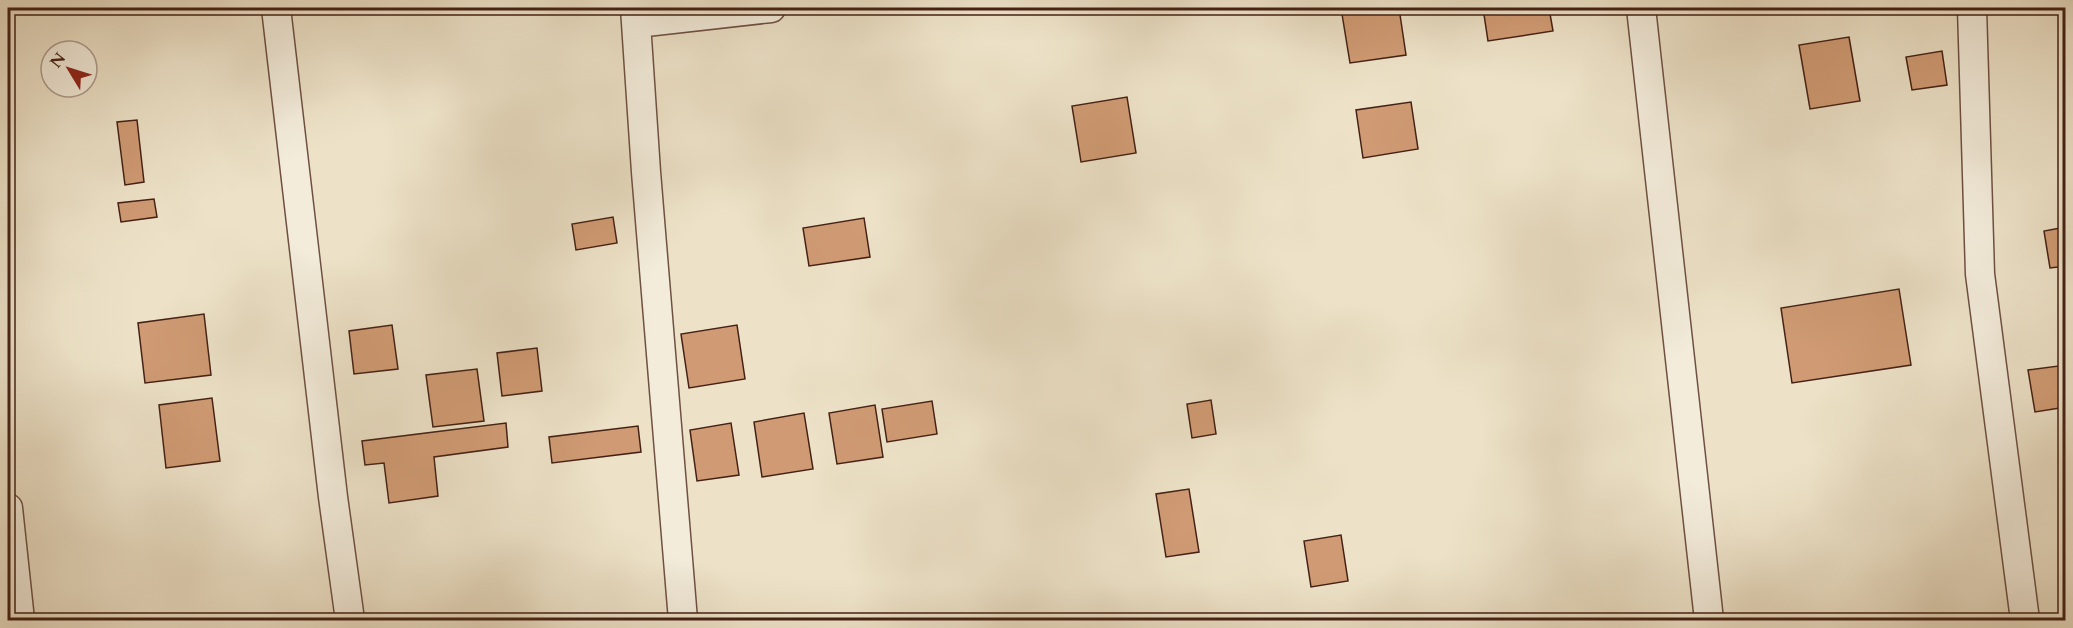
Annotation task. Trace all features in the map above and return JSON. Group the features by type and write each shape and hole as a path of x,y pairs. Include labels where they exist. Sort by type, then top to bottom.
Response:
{"street":[{"path":"276,8 333,497 350,621"},
{"path":"683,621 646,172 636,16 771,8"},
{"path":"1641,8 1710,621"},
{"path":"1972,8 1980,274 2025,621"},
{"path":"8,508 20,621"}],"building":[{"path":"1341,8 1399,8 1406,55 1350,63"},
{"path":"1483,8 1549,8 1553,31 1488,41"},
{"path":"1849,37 1860,101 1810,109 1799,45"},
{"path":"1942,51 1947,85 1912,90 1906,57"},
{"path":"1127,97 1136,153 1081,162 1072,106"},
{"path":"1411,102 1418,149 1363,158 1356,110"},
{"path":"137,120 144,182 125,185 117,122"},
{"path":"154,199 157,217 121,222 118,203"},
{"path":"613,217 617,243 576,250 572,224"},
{"path":"864,218 870,257 809,266 803,228"},
{"path":"2066,227 2066,266 2050,268 2044,231"},
{"path":"1899,289 1911,365 1792,383 1781,308"},
{"path":"204,314 211,375 145,383 138,323"},
{"path":"392,325 398,369 354,374 349,331"},
{"path":"737,325 745,379 689,388 681,334"},
{"path":"537,348 542,391 502,396 497,353"},
{"path":"2066,365 2066,407 2035,412 2028,370"},
{"path":"477,369 484,421 433,427 426,375"},
{"path":"212,398 220,461 166,468 159,405"},
{"path":"1211,400 1216,434 1192,438 1187,404"},
{"path":"932,401 937,434 887,442 882,409"},
{"path":"875,405 883,457 837,464 829,413"},
{"path":"804,413 813,469 762,477 754,422"},
{"path":"506,423 508,447 434,457 438,496 389,503 384,463 365,465 362,441"},
{"path":"731,423 739,475 697,481 690,430"},
{"path":"638,426 641,452 552,463 549,437"},
{"path":"1189,489 1199,552 1166,557 1156,494"},
{"path":"1341,535 1348,581 1311,587 1304,541"}]}
